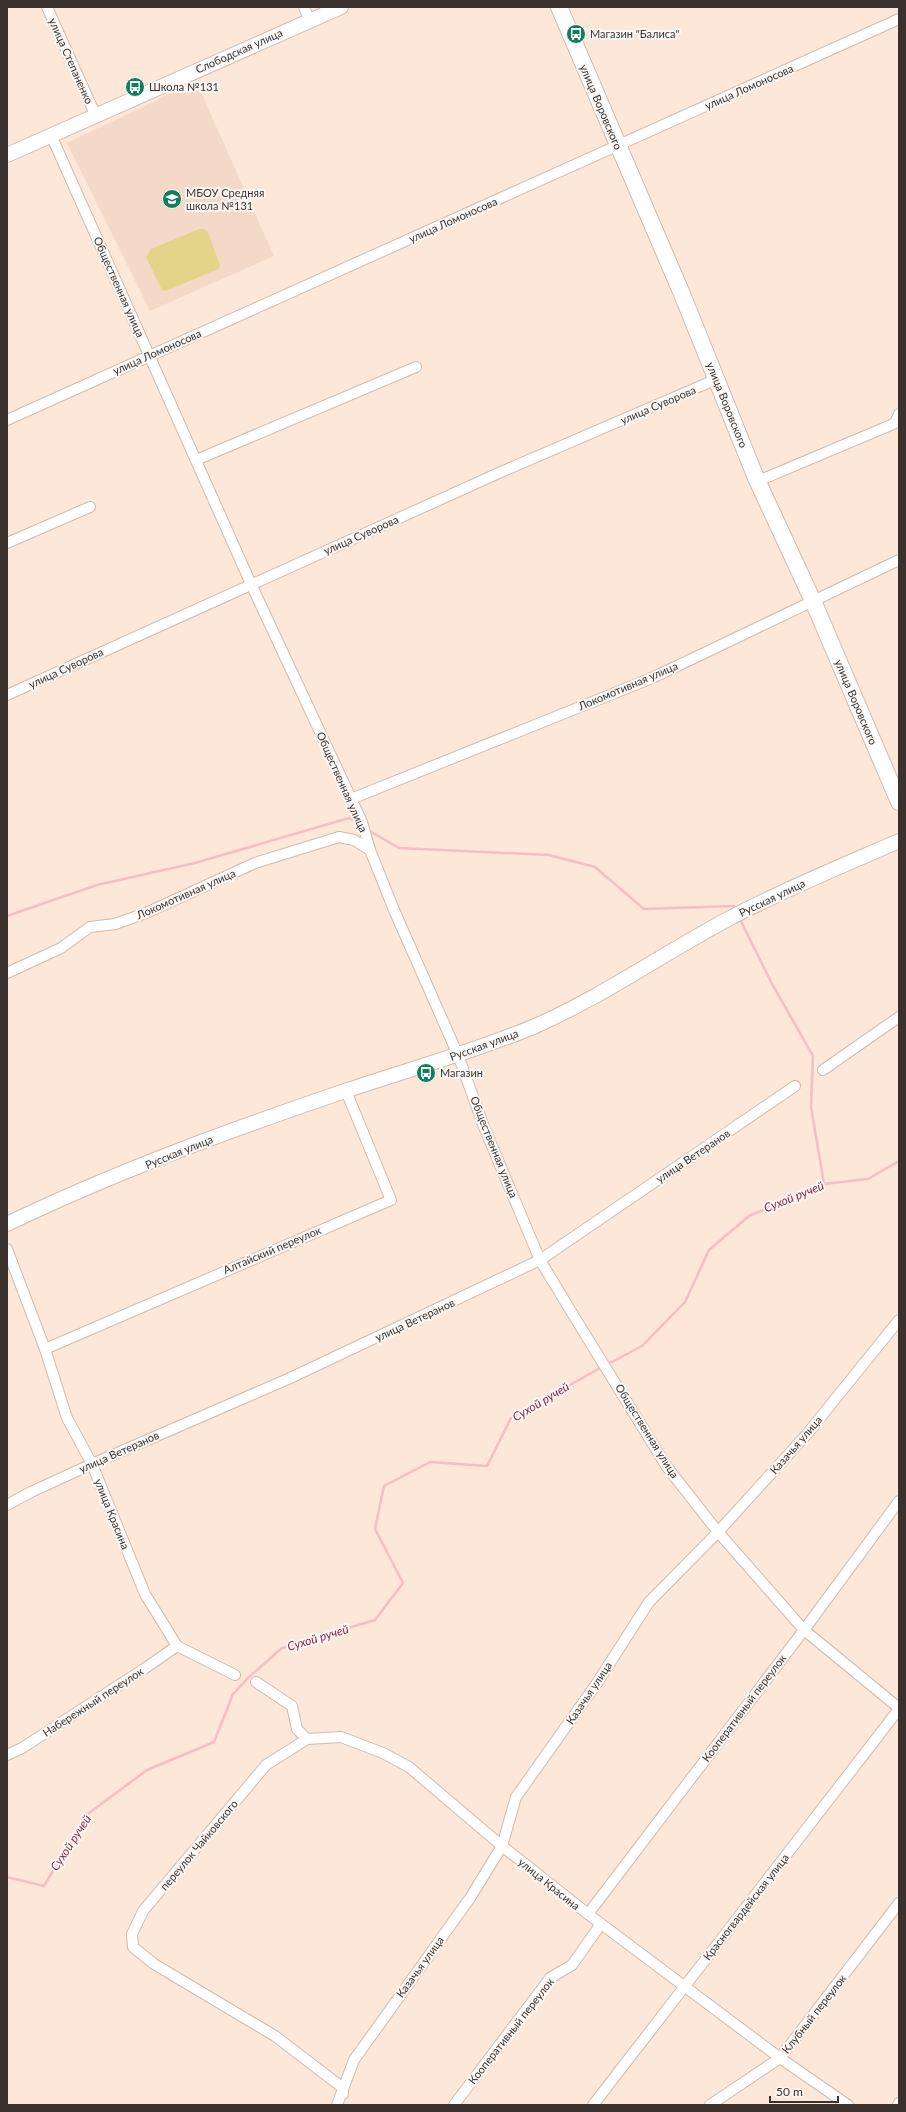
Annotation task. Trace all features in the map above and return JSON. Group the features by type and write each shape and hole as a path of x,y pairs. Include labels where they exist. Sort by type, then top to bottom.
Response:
{"main road":[{"name":"улица Воровского","path":"559,7 717,379 758,481 813,601 899,802"}],"street":[{"name":"улица Степаненко","path":"47,7 95,114"},
{"path":"304,7 310,21"},
{"name":"Слободская улица","path":"7,155 95,114 340,7"},
{"name":"улица Ломоносова","path":"7,420 899,19"},
{"name":"Общественная улица","path":"52,135 251,584 362,822 370,850 458,1055 484,1127 540,1260 667,1467 718,1532 804,1630 899,1709"},
{"path":"196,460 416,367"},
{"name":"улица Суворова","path":"7,695 500,472 717,379"},
{"path":"758,481 891,425 895,423 899,414"},
{"path":"7,543 90,507"},
{"name":"Локомотивная улица","path":"351,799 652,678 899,560"},
{"name":"Локомотивная улица","path":"7,974 61,948 90,927 115,924 146,913 255,863 339,837 354,840 370,850"},
{"name":"Русская улица","path":"7,1224 56,1201 225,1133 346,1091 458,1055 534,1026 578,1004 738,914 794,886 899,842"},
{"path":"823,1070 899,1017"},
{"name":"улица Ветеранов","path":"7,1505 31,1492 92,1464 288,1379 540,1260 795,1086"},
{"name":"Алтайский переулок","path":"45,1349 391,1200 346,1091"},
{"name":"улица Красина","path":"7,1249 45,1349 67,1418 92,1464 145,1594 177,1646"},
{"name":"Казачья улица","path":"337,2105 354,2060 470,1898 502,1846 516,1797 597,1683 649,1602 718,1532 807,1434 899,1320"},
{"name":"Кооперативный переулок","path":"588,1914 804,1630 899,1501"},
{"path":"177,1646 235,1675"},
{"name":"Набережный переулок","path":"7,1755 22,1748 138,1674 177,1646"},
{"path":"256,1682 292,1706 297,1729 307,1739"},
{"name":"Красногвардейская улица","path":"593,2105 684,1985 899,1709"},
{"name":"улица Красина","path":"307,1739 341,1737 383,1752 409,1766 502,1846 588,1914 780,2058 848,2105"},
{"name":"переулок Чайковского","path":"307,1739 266,1765 143,1911 132,1934 133,1947 154,1964 274,2036 343,2088"},
{"name":"Клубный переулок","path":"710,2105 780,2058 899,1903"},
{"name":"Кооперативный переулок","path":"454,2105 550,1978 572,1965 601,1924"},
{"path":"343,2088 343,2105"}],"shaded area":[{"name":"МБОУ Средняя школа №131","path":"196,81 274,256 150,311 67,143"},
{"path":"199,229 204,229 208,232 220,266 218,269 166,291 162,290 146,257 151,249"}],"waterway":[{"path":"7,916 97,885 195,863 349,818 359,824"},
{"path":"368,830 399,848 549,855 595,867 644,909 734,906 736,911"},
{"path":"740,919 771,982 813,1056 811,1107 824,1184"},
{"name":"Сухой ручей","path":"606,1365 642,1346 685,1302 709,1250 749,1216 824,1184 868,1179 899,1161"},
{"name":"Сухой ручей","path":"7,1877 44,1886 85,1816 147,1770 214,1742 233,1694 248,1678 282,1648 375,1620 403,1583 375,1529 384,1486 430,1462 487,1466 511,1418 602,1367"}],"place":[{"name":"Магазин \"Балиса\"","path":"576,34"},
{"name":"Школа №131","path":"135,87"},
{"name":"МБОУ Средняя школа №131","path":"172,199"},
{"name":"Магазин","path":"426,1073"}]}
